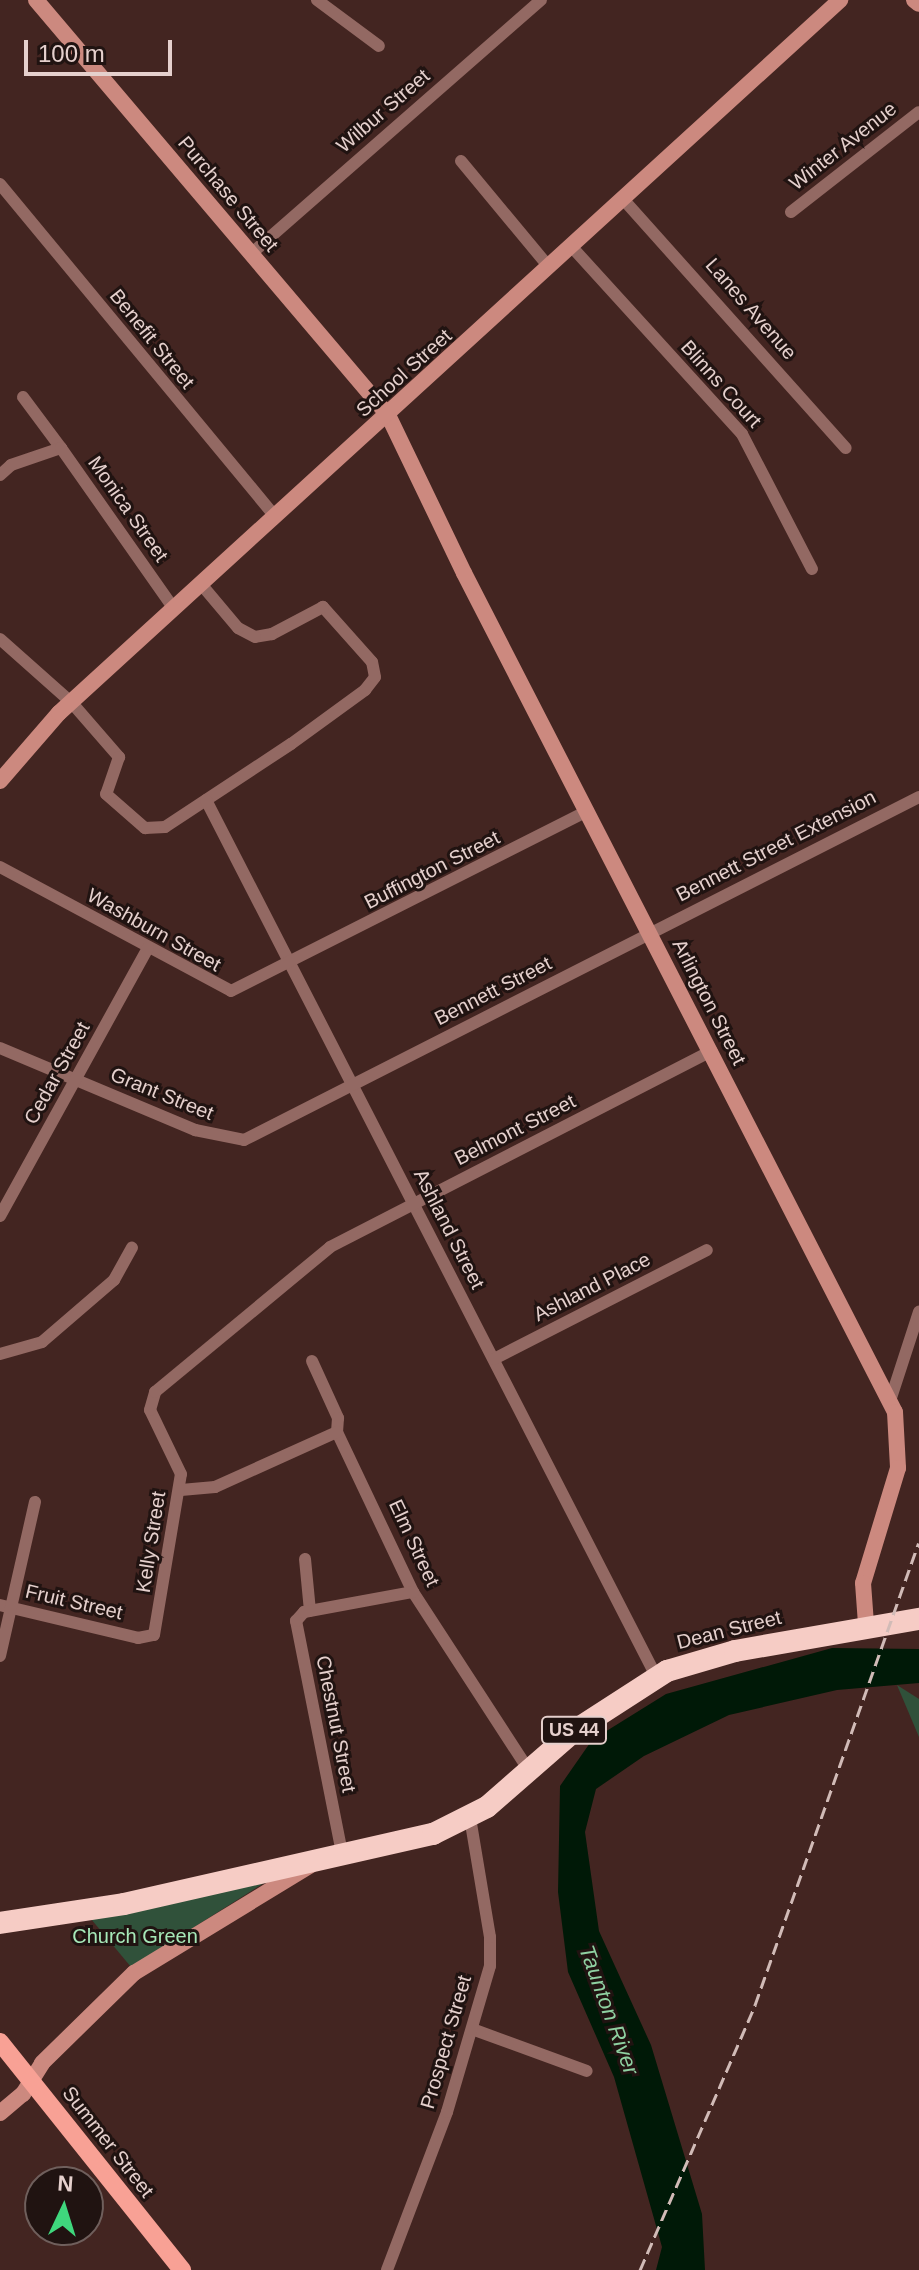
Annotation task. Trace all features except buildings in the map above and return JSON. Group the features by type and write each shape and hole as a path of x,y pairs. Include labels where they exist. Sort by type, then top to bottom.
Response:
{"highway":[{"name":"Dean Street","path":"318,1859 433,1834 470,1818 530,1772 574,1731 656,1676 735,1651 866,1624 919,1619"},
{"name":"US 44","path":"0,1923 124,1904 318,1859"}],"main road":[{"name":"Summer Street","path":"0,2042 182,2270"}],"street":[{"name":"Purchase Street","path":"36,0 388,415"},
{"path":"317,0 379,46"},
{"name":"Wilbur Street","path":"252,253 541,0"},
{"name":"School Street","path":"0,781 41,730 840,0"},
{"path":"914,0 919,4"},
{"name":"Winter Avenue","path":"791,212 919,112"},
{"path":"461,161 549,267"},
{"name":"Benefit Street","path":"0,184 275,517"},
{"name":"Lanes Avenue","path":"623,199 846,448"},
{"name":"Blinns Court","path":"571,246 742,434 812,569"},
{"path":"23,397 61,448"},
{"name":"Arlington Street","path":"388,415 890,1401 899,1430 898,1468 863,1583 866,1624"},
{"name":"Monica Street","path":"0,475 11,465 61,448 174,609"},
{"path":"0,639 72,703 119,757 106,794 134,821 151,829 165,827 365,690 375,677 372,662 323,607 267,636 255,637 238,628 201,584"},
{"name":"Bennett Street Extension","path":"651,932 919,797"},
{"name":"Ashland Street","path":"206,800 293,962 352,1085 656,1676"},
{"name":"Buffington Street","path":"293,962 588,811"},
{"name":"Washburn Street","path":"0,867 228,991 293,962"},
{"name":"Bennett Street","path":"352,1085 651,932"},
{"name":"Cedar Street","path":"0,1216 148,948"},
{"name":"Grant Street","path":"0,1048 195,1130 235,1141 253,1136 352,1085"},
{"name":"Belmont Street","path":"151,1397 294,1272 413,1204 712,1051"},
{"path":"0,1354 42,1342 114,1280 132,1248"},
{"name":"Ashland Place","path":"494,1359 707,1250"},
{"path":"890,1401 919,1312"},
{"name":"Elm Street","path":"312,1361 338,1418 337,1432 413,1592 530,1772"},
{"name":"Kelly Street","path":"138,1638 151,1637 159,1627 181,1490 181,1466 152,1416 151,1397"},
{"path":"181,1490 198,1492 224,1484 337,1432"},
{"path":"0,1656 6,1606 35,1502"},
{"path":"305,1559 310,1611 413,1592"},
{"name":"Fruit Street","path":"6,1606 138,1638"},
{"name":"Chestnut Street","path":"310,1611 299,1616 296,1628 342,1853"},
{"name":"Prospect Street","path":"387,2270 447,2112 472,2029 491,1949 470,1818"},
{"path":"0,2113 92,2011 140,1969 318,1859"},
{"path":"472,2029 587,2071"}],"green space":[{"path":"897,1685 919,1699 919,1737"},
{"name":"Church Green","path":"264,1883 131,1967 91,1919"}],"water":[{"name":"Taunton River","path":"832,1648 919,1649 919,1683 837,1690 729,1715 644,1756 596,1789 585,1832 599,1931 651,2045 702,2214 705,2270 656,2270 662,2247 614,2077 568,1972 558,1892 560,1786 592,1740 666,1694"}],"railway":[{"path":"640,2270 755,2005 919,1543"}]}
